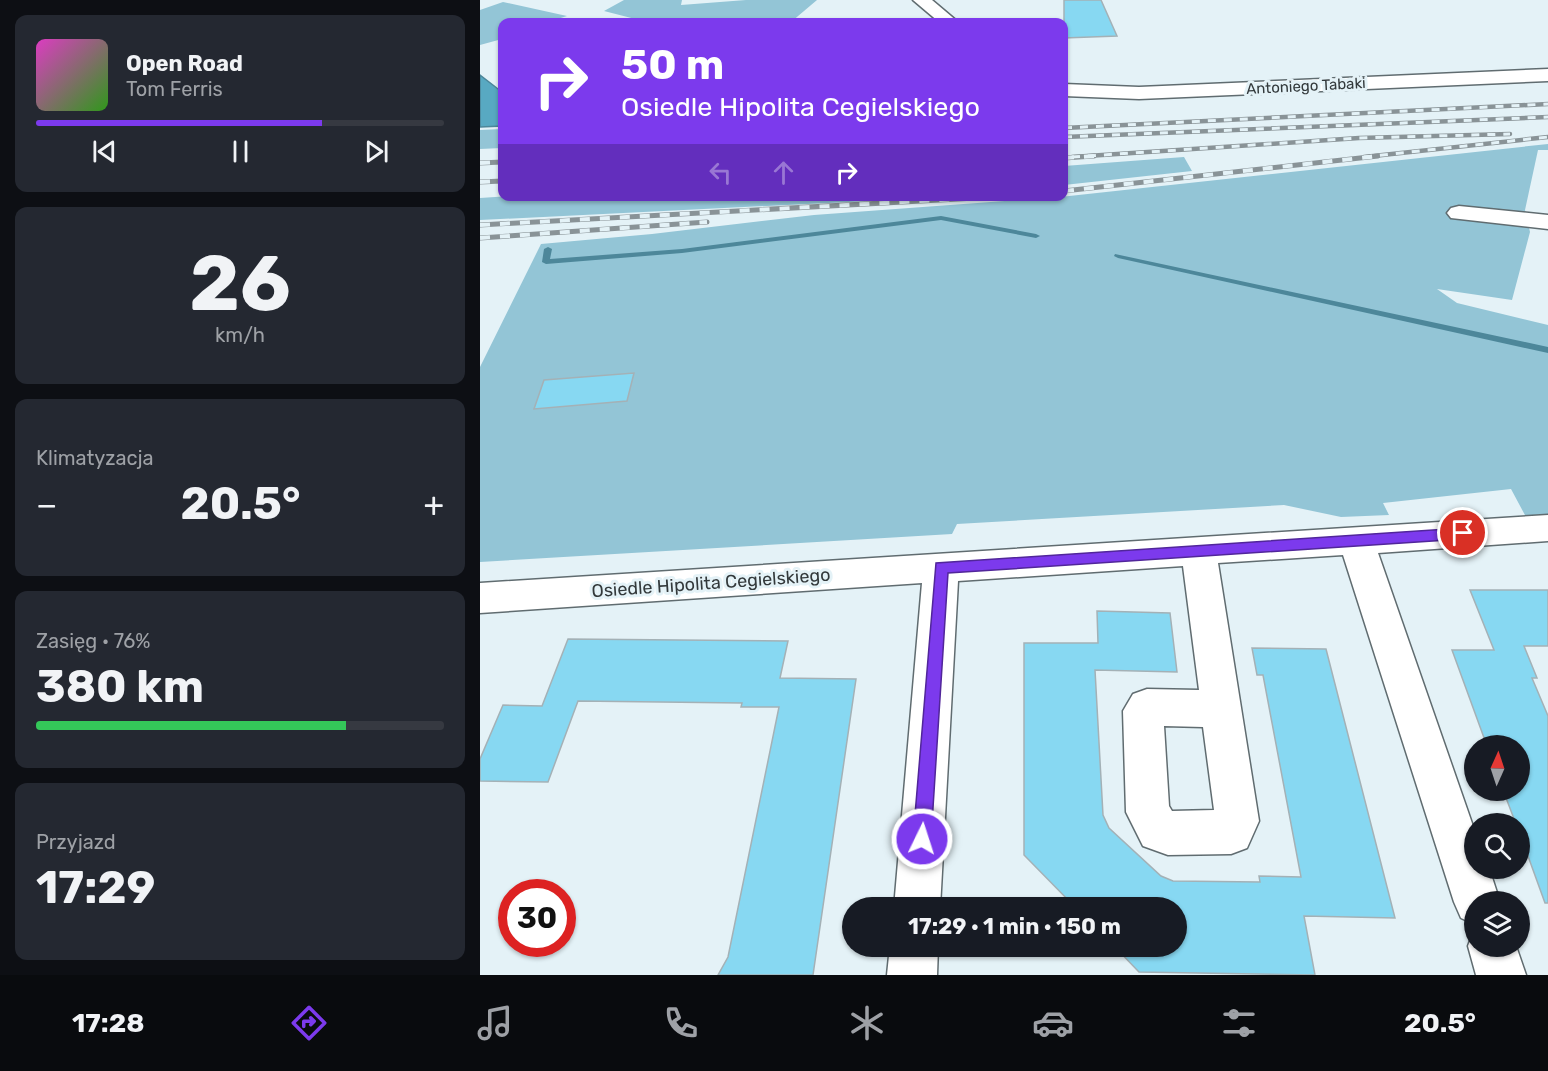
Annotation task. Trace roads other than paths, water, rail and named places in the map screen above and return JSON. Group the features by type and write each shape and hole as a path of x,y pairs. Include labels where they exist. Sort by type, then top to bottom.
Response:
{"street":[{"path":"902,0 923,18"},
{"path":"921,0 944,18"},
{"name":"Antoniego Tabaki","path":"1068,90 1132,94 1548,75"},
{"path":"1459,213 1548,222"},
{"name":"Osiedle Hipolita Cegielskiego","path":"480,598 1548,528"},
{"path":"1356,541 1473,891"},
{"path":"1199,550 1221,709"},
{"path":"918,897 941,567"},
{"path":"912,975 913,957"},
{"path":"1495,957 1501,975"}],"waterway":[{"path":"572,205 574,201"},
{"path":"548,249 546,262 682,251 941,218 1036,236"},
{"path":"1118,256 1548,350"}],"railway":[{"path":"1068,128 1548,104"},
{"path":"1068,137 1548,117"},
{"path":"1072,157 1359,138 1510,134"},
{"path":"1364,157 1548,137"},
{"path":"1068,158 1094,156"},
{"path":"1068,191 1378,156"},
{"path":"480,163 498,162"},
{"path":"480,182 498,181"},
{"path":"480,225 920,201"},
{"path":"480,238 707,222"}]}
